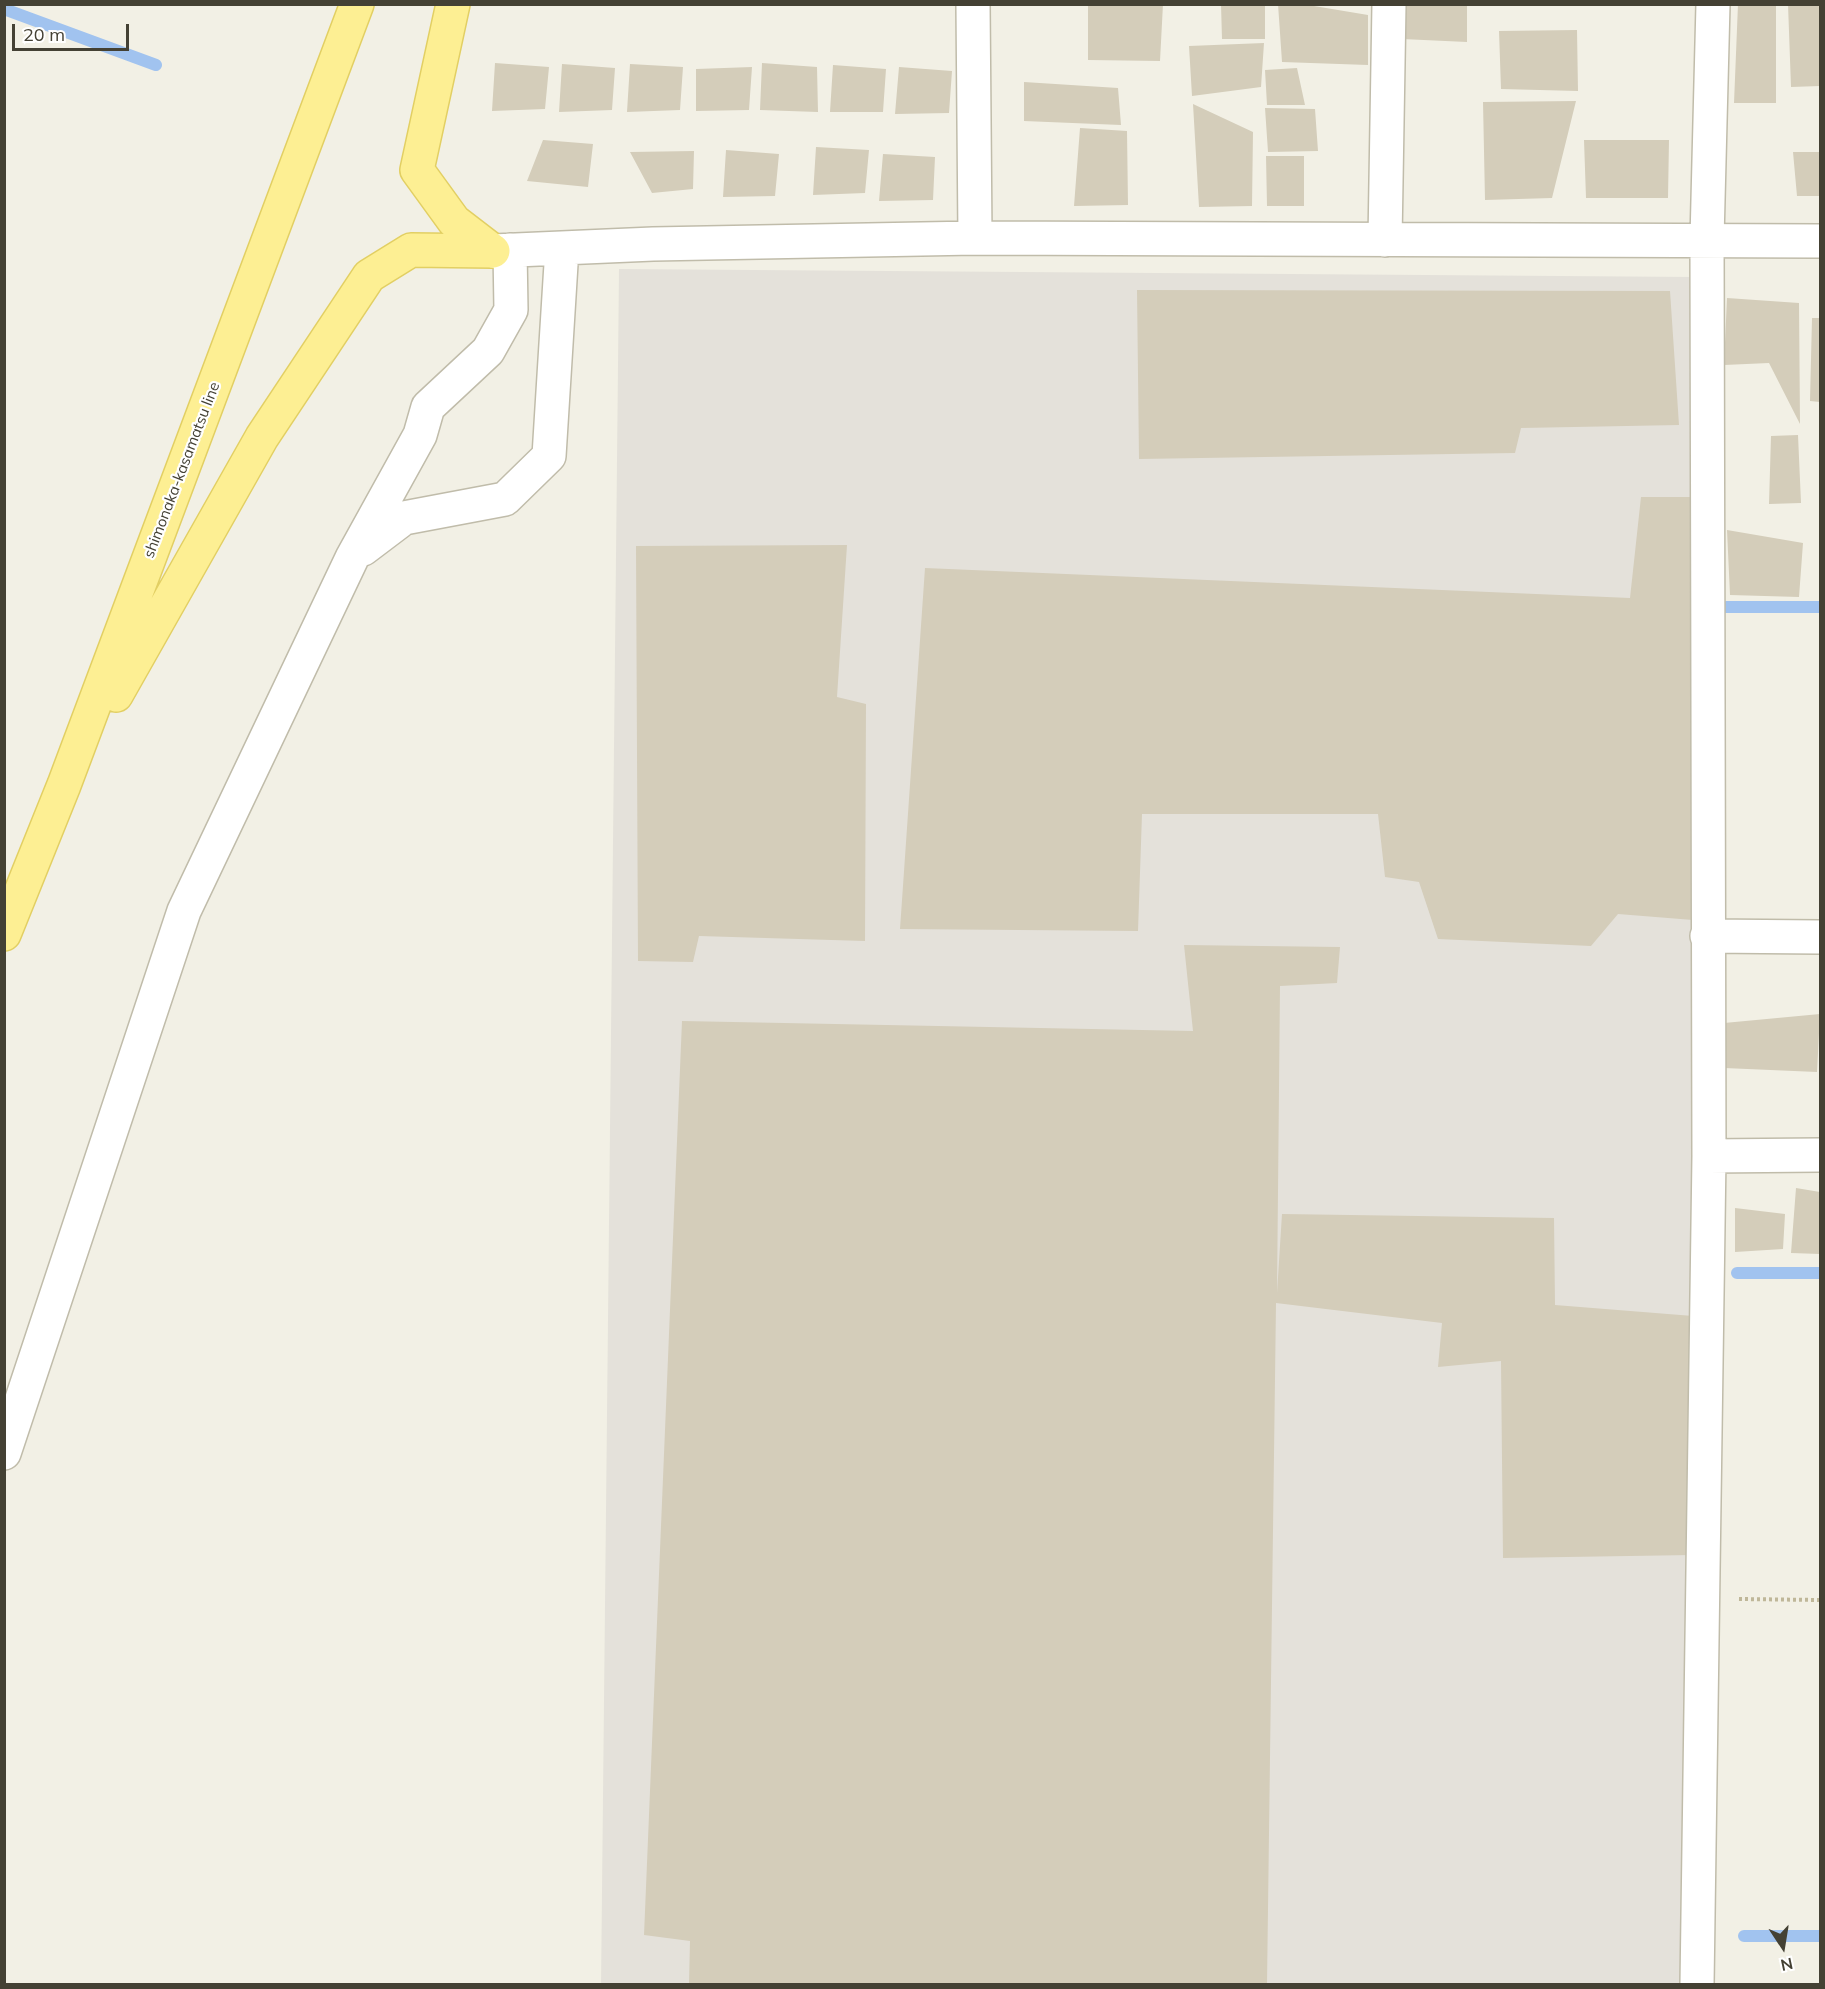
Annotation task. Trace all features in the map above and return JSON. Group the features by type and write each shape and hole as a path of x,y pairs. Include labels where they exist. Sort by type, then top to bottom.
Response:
{"main road":[{"name":"shimonaka-kasamatsu line","path":"4,934 64,785 357,4"},
{"path":"453,4 417,170 454,221 502,250"},
{"path":"64,785 261,437 369,276 411,250 502,250"}],"street":[{"path":"973,4 975,238"},
{"path":"1385,240 1389,4"},
{"path":"1697,1984 1709,1155 1707,239 1713,4"},
{"path":"4,1453 184,911 352,558 420,435 428,407 488,351 511,310 502,250 975,238 1821,241"},
{"path":"352,558 404,518 505,500 549,456 562,248"},
{"path":"1707,936 1821,937"},
{"path":"1709,1155 1821,1155"}],"path":[{"path":"1702,1599 1821,1600"}],"shaded area":[{"path":"619,269 1694,277 1692,1555 1687,1984 601,1984"}],"building":[{"path":"1088,4 1163,4 1160,61 1088,60"},
{"path":"1221,4 1265,4 1265,39 1222,39"},
{"path":"1278,4 1302,4 1368,15 1368,65 1282,62"},
{"path":"1402,4 1467,4 1467,42 1402,39"},
{"path":"1738,4 1776,4 1776,103 1734,103"},
{"path":"1788,4 1820,4 1820,86 1791,87"},
{"path":"1577,30 1578,91 1501,89 1499,31"},
{"path":"1264,43 1261,87 1192,96 1189,46"},
{"path":"495,63 549,67 545,109 492,111"},
{"path":"762,63 817,67 818,112 760,110"},
{"path":"562,64 615,68 612,110 559,112"},
{"path":"630,64 683,67 680,110 627,112"},
{"path":"833,65 886,69 883,112 830,112"},
{"path":"752,67 749,110 696,111 696,69"},
{"path":"899,67 952,71 949,113 895,114"},
{"path":"1297,68 1305,105 1267,105 1265,70"},
{"path":"1024,82 1118,88 1121,125 1024,121"},
{"path":"1576,101 1552,198 1485,200 1483,102"},
{"path":"1193,104 1253,132 1252,206 1199,207"},
{"path":"1265,108 1315,109 1318,151 1268,152"},
{"path":"1080,128 1127,131 1128,205 1074,206"},
{"path":"543,140 593,144 588,187 527,181"},
{"path":"1584,140 1669,140 1668,198 1586,198"},
{"path":"816,147 869,150 865,193 813,195"},
{"path":"726,150 779,154 775,196 723,197"},
{"path":"694,151 693,189 652,193 630,152"},
{"path":"1793,152 1820,152 1820,196 1797,196"},
{"path":"883,154 935,157 933,200 879,201"},
{"path":"1266,156 1304,156 1304,206 1267,206"},
{"path":"1137,290 1670,291 1679,425 1521,428 1515,453 1139,459"},
{"path":"1727,298 1799,303 1800,424 1769,363 1724,365"},
{"path":"1812,318 1820,318 1820,402 1810,401"},
{"path":"1798,435 1801,503 1769,504 1771,436"},
{"path":"1641,497 1694,497 1693,920 1618,914 1591,946 1438,939 1419,882 1385,877 1378,814 1142,814 1138,931 900,929 925,568 1630,598"},
{"path":"1727,530 1803,543 1799,597 1730,595"},
{"path":"847,545 837,697 866,704 865,941 699,936 693,962 638,961 636,546"},
{"path":"1184,945 1340,947 1337,983 1280,986 1277,1293 1282,1214 1554,1218 1555,1305 1693,1316 1692,1555 1503,1558 1501,1361 1438,1367 1442,1323 1276,1303 1267,1984 689,1984 690,1941 644,1935 682,1021 1193,1031"},
{"path":"1820,1014 1817,1072 1724,1068 1724,1023"},
{"path":"1796,1188 1820,1192 1820,1254 1791,1253"},
{"path":"1735,1208 1785,1214 1783,1249 1735,1252"}],"waterway":[{"path":"4,9 156,65"},
{"path":"1726,607 1820,607"},
{"path":"1737,1273 1820,1273"},
{"path":"1744,1936 1820,1936"}]}
